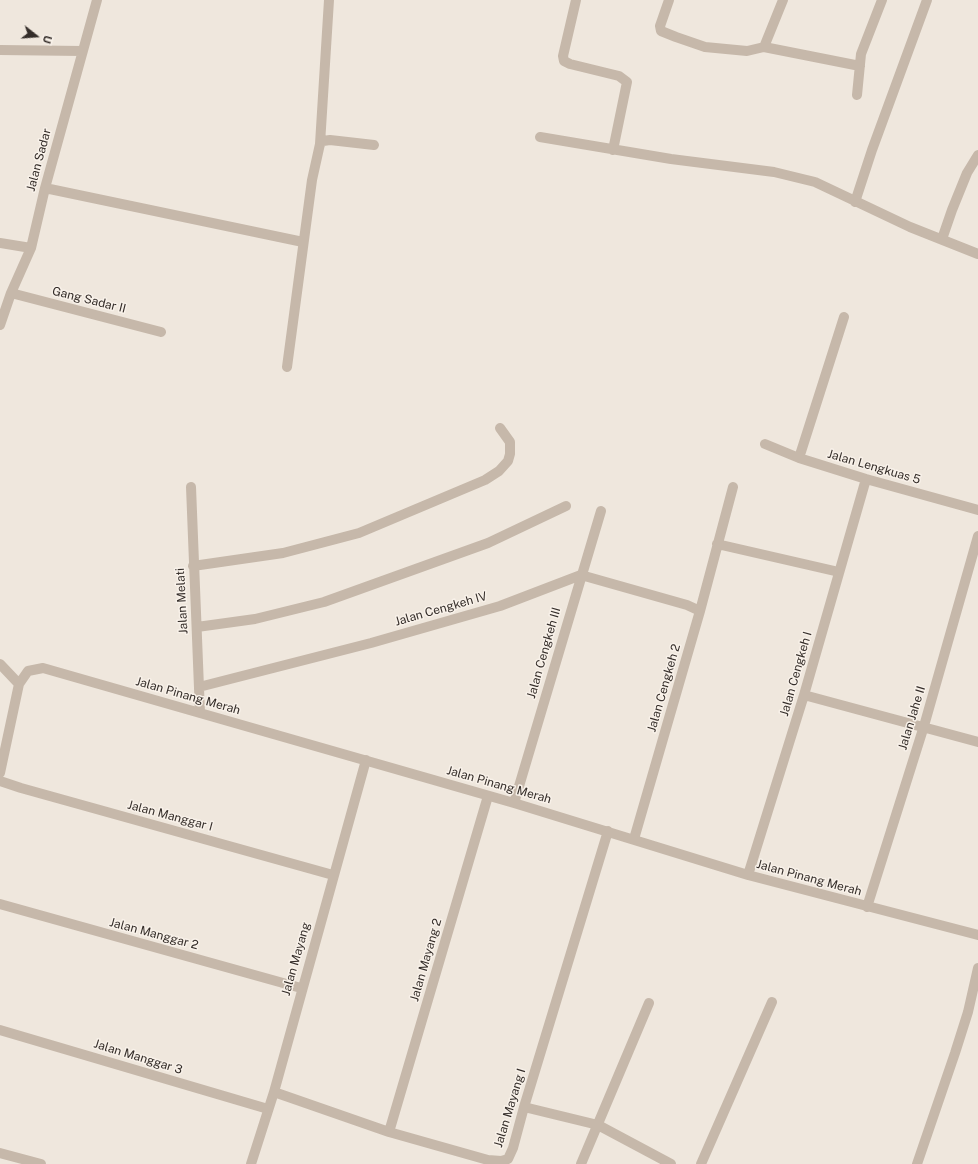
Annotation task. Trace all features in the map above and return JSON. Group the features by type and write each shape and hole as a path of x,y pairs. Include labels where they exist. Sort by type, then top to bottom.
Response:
{"street":[{"name":"Jalan Sadar","path":"0,325 11,293 31,248 45,188 97,0"},
{"path":"287,367 303,242 316,158 320,144 329,0"},
{"path":"576,0 563,56 564,61 570,64 619,76 627,82 613,150"},
{"path":"669,0 660,26 661,31 705,47 747,51 764,47 860,66"},
{"path":"764,47 783,0"},
{"path":"857,95 861,54 882,0"},
{"path":"855,202 872,150 927,0"},
{"path":"0,50 82,51"},
{"path":"540,137 671,160 774,172 815,182 910,228 978,254"},
{"path":"320,144 323,141 330,140 374,145"},
{"path":"942,239 967,173 978,155"},
{"path":"45,188 303,242"},
{"path":"0,243 31,248"},
{"name":"Gang Sadar II","path":"11,293 161,332"},
{"path":"799,458 844,316"},
{"path":"194,566 283,553 359,533 485,480 499,471 508,461 510,454 510,442 500,428"},
{"name":"Jalan Lengkuas 5","path":"765,444 799,458 866,479 978,510"},
{"name":"Jalan Cengkeh I","path":"748,875 804,695 866,479"},
{"name":"Jalan Melati","path":"191,487 200,713"},
{"name":"Jalan Cengkeh 2","path":"634,839 700,611 733,487"},
{"path":"197,627 255,619 324,602 488,543 566,506"},
{"name":"Jalan Cengkeh III","path":"514,804 601,511"},
{"name":"Jalan Jahe II","path":"867,906 924,726 978,536"},
{"path":"717,544 839,572"},
{"path":"581,575 687,605 700,611"},
{"name":"Jalan Cengkeh IV","path":"199,687 371,643 500,606 581,575"},
{"path":"0,664 19,684 0,773"},
{"name":"Jalan Pinang Merah","path":"19,684 28,671 43,668 608,831 748,875 978,935"},
{"path":"804,695 924,726 978,742"},
{"name":"Jalan Mayang","path":"251,1164 274,1092 301,988 366,760"},
{"name":"Jalan Manggar I","path":"0,781 333,875"},
{"name":"Jalan Mayang 2","path":"389,1132 488,796"},
{"name":"Jalan Mayang I","path":"274,1092 389,1132 488,1160 502,1161 508,1159 513,1148 524,1107 608,831"},
{"name":"Jalan Manggar 2","path":"0,904 301,988"},
{"path":"917,1164 968,1012 978,968"},
{"path":"702,1164 772,1002"},
{"path":"581,1164 649,1004"},
{"name":"Jalan Manggar 3","path":"0,1030 268,1109"},
{"path":"524,1107 598,1126 671,1164"},
{"path":"0,1153 41,1164"}]}
